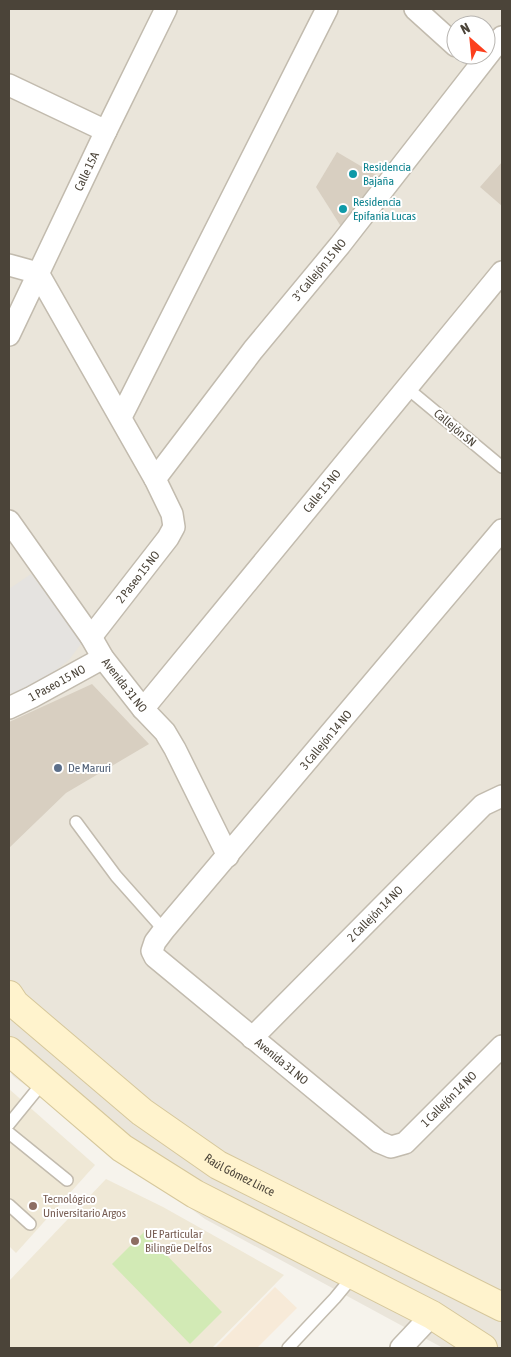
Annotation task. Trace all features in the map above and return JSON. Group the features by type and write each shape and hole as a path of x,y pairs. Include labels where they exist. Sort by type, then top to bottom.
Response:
{"main road":[{"name":"Raúl Gómez Lince","path":"9,995 15,1004 142,1112 218,1165 502,1307"},
{"path":"9,1051 122,1148 195,1194 432,1315 467,1341"}],"street":[{"name":"Calle 15A","path":"9,335 166,9"},
{"path":"121,417 326,9"},
{"path":"415,9 446,37"},
{"name":"3° Callejón 15 NO","path":"155,478 253,350 340,246 470,65"},
{"path":"9,85 106,131"},
{"path":"9,265 38,273 155,478"},
{"name":"Calle 15 NO","path":"143,709 502,272"},
{"name":"2 Paseo 15 NO","path":"92,637 168,538 174,527 172,514 155,478"},
{"name":"Avenida 31 NO","path":"9,521 92,637 103,658 143,709 165,732 228,856"},
{"name":"3 Callejón 14 NO","path":"152,951 155,942 164,930 502,530"},
{"name":"1 Paseo 15 NO","path":"9,708 103,658"},
{"name":"2 Callejón 14 NO","path":"252,1038 483,805 502,796"},
{"name":"Avenida 31 NO","path":"152,951 155,958 252,1038 379,1142 391,1147"},
{"name":"1 Callejón 14 NO","path":"391,1147 405,1143 502,1046"},
{"path":"402,1348 432,1315"}],"lane":[{"name":"Callejón SN","path":"407,388 502,468"},
{"path":"76,822 116,876 164,930"},
{"path":"9,1124 44,1081"},
{"path":"9,1133 67,1180"},
{"path":"9,1205 30,1224"},
{"path":"288,1348 354,1275"}],"shaded area":[{"path":"9,9 502,9 502,1348 443,1348 205,1219 13,1076 9,1070"},
{"path":"31,574 83,641 69,660 28,692 9,694 9,589"},
{"name":"Tecnológico Universitario Argos","path":"9,1089 95,1165 16,1253 9,1246"},
{"name":"UE Particular Bilingüe Delfos","path":"106,1179 163,1207 284,1275 212,1348 9,1348 9,1281"},
{"path":"275,1287 297,1308 257,1348 215,1348"}],"green space":[{"path":"144,1232 222,1312 190,1344 112,1264"}],"building":[{"path":"337,152 381,178 342,228 316,187"},
{"path":"502,162 502,206 480,187"},
{"name":"De Maruri","path":"92,684 149,744 66,793 9,848 9,722"}],"place":[{"name":"Residencia Bajaña","path":"353,174"},
{"name":"Residencia Epifania Lucas","path":"343,209"},
{"name":"De Maruri","path":"58,768"},
{"name":"Tecnológico Universitario Argos","path":"33,1206"},
{"name":"UE Particular Bilingüe Delfos","path":"135,1241"}]}
